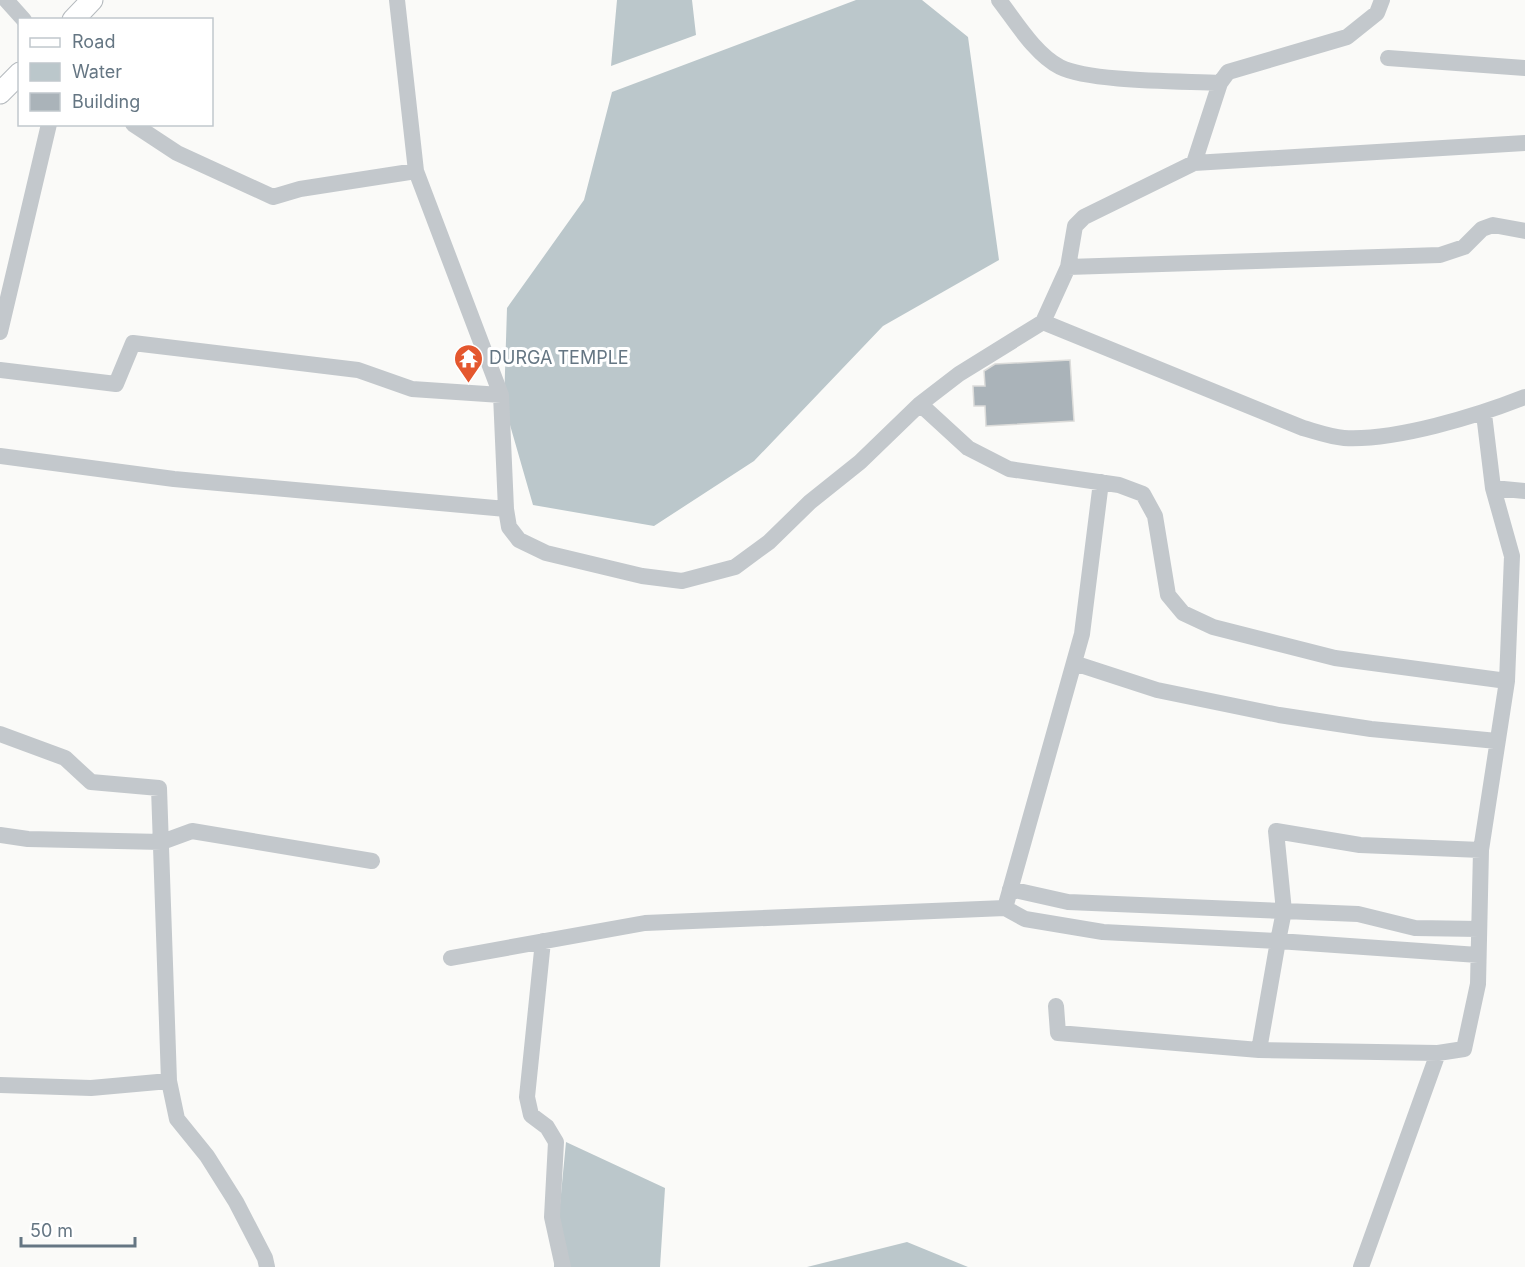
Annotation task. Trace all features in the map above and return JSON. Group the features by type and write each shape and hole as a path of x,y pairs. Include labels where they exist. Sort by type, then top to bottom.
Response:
{"main road":[{"path":"75,18 92,0"}],"street":[{"path":"6,0 22,18"},
{"path":"397,0 416,171 501,395 506,509 509,527 519,540 546,553 642,576 682,581 735,567 768,542 810,502 860,462 920,404 959,374 1043,322 1068,267 1075,226 1084,217 1194,163 1525,143"},
{"path":"999,0 1046,57 1061,67 1084,74 1220,83"},
{"path":"1194,163 1220,83 1228,72 1347,36 1377,13 1382,0"},
{"path":"1388,58 1525,68"},
{"path":"0,332 49,126"},
{"path":"136,126 177,153 273,197 300,189 416,171"},
{"path":"1068,267 1440,255 1464,247 1482,229 1493,225 1525,231"},
{"path":"1043,322 1303,428 1342,438 1373,438 1484,414 1525,397"},
{"path":"0,369 116,384 133,343 358,370 411,389 501,395"},
{"path":"920,404 968,448 1009,470 1119,485 1143,494 1155,516 1168,595 1183,613 1213,627 1335,658 1507,681"},
{"path":"1056,1006 1058,1033 1259,1050 1438,1053 1464,1048 1478,984 1481,850 1507,681 1519,557 1493,488 1484,414"},
{"path":"0,456 174,479 506,509"},
{"path":"1005,908 1082,634 1101,482"},
{"path":"1493,488 1525,491"},
{"path":"1074,663 1157,690 1279,715 1371,729 1497,741"},
{"path":"0,734 65,758 91,782 159,788 169,1081 177,1119 207,1156 236,1202 267,1267"},
{"path":"0,835 28,839 162,842 192,831 372,861"},
{"path":"1259,1050 1284,910 1276,831 1360,845 1481,850"},
{"path":"1010,889 1068,902 1358,914 1415,927 1479,929"},
{"path":"451,958 645,923 1005,908 1025,919 1103,932 1478,955"},
{"path":"543,941 526,1097 531,1115 547,1127 556,1143 552,1217 563,1267"},
{"path":"1361,1267 1438,1053"},
{"path":"0,1085 91,1088 169,1081"}],"water":[{"path":"617,0 692,0 696,35 611,66"},
{"path":"856,0 922,0 968,37 999,260 883,326 754,461 654,526 533,505 504,404 507,308 584,200 612,92"},
{"path":"566,1142 665,1188 660,1267 554,1267"},
{"path":"907,1242 968,1267 807,1267"}],"building":[{"path":"1070,360 1074,421 986,426 985,406 974,406 973,386 985,386 984,371 995,364"}],"place":[{"name":"DURGA TEMPLE","path":"468,384"}]}
